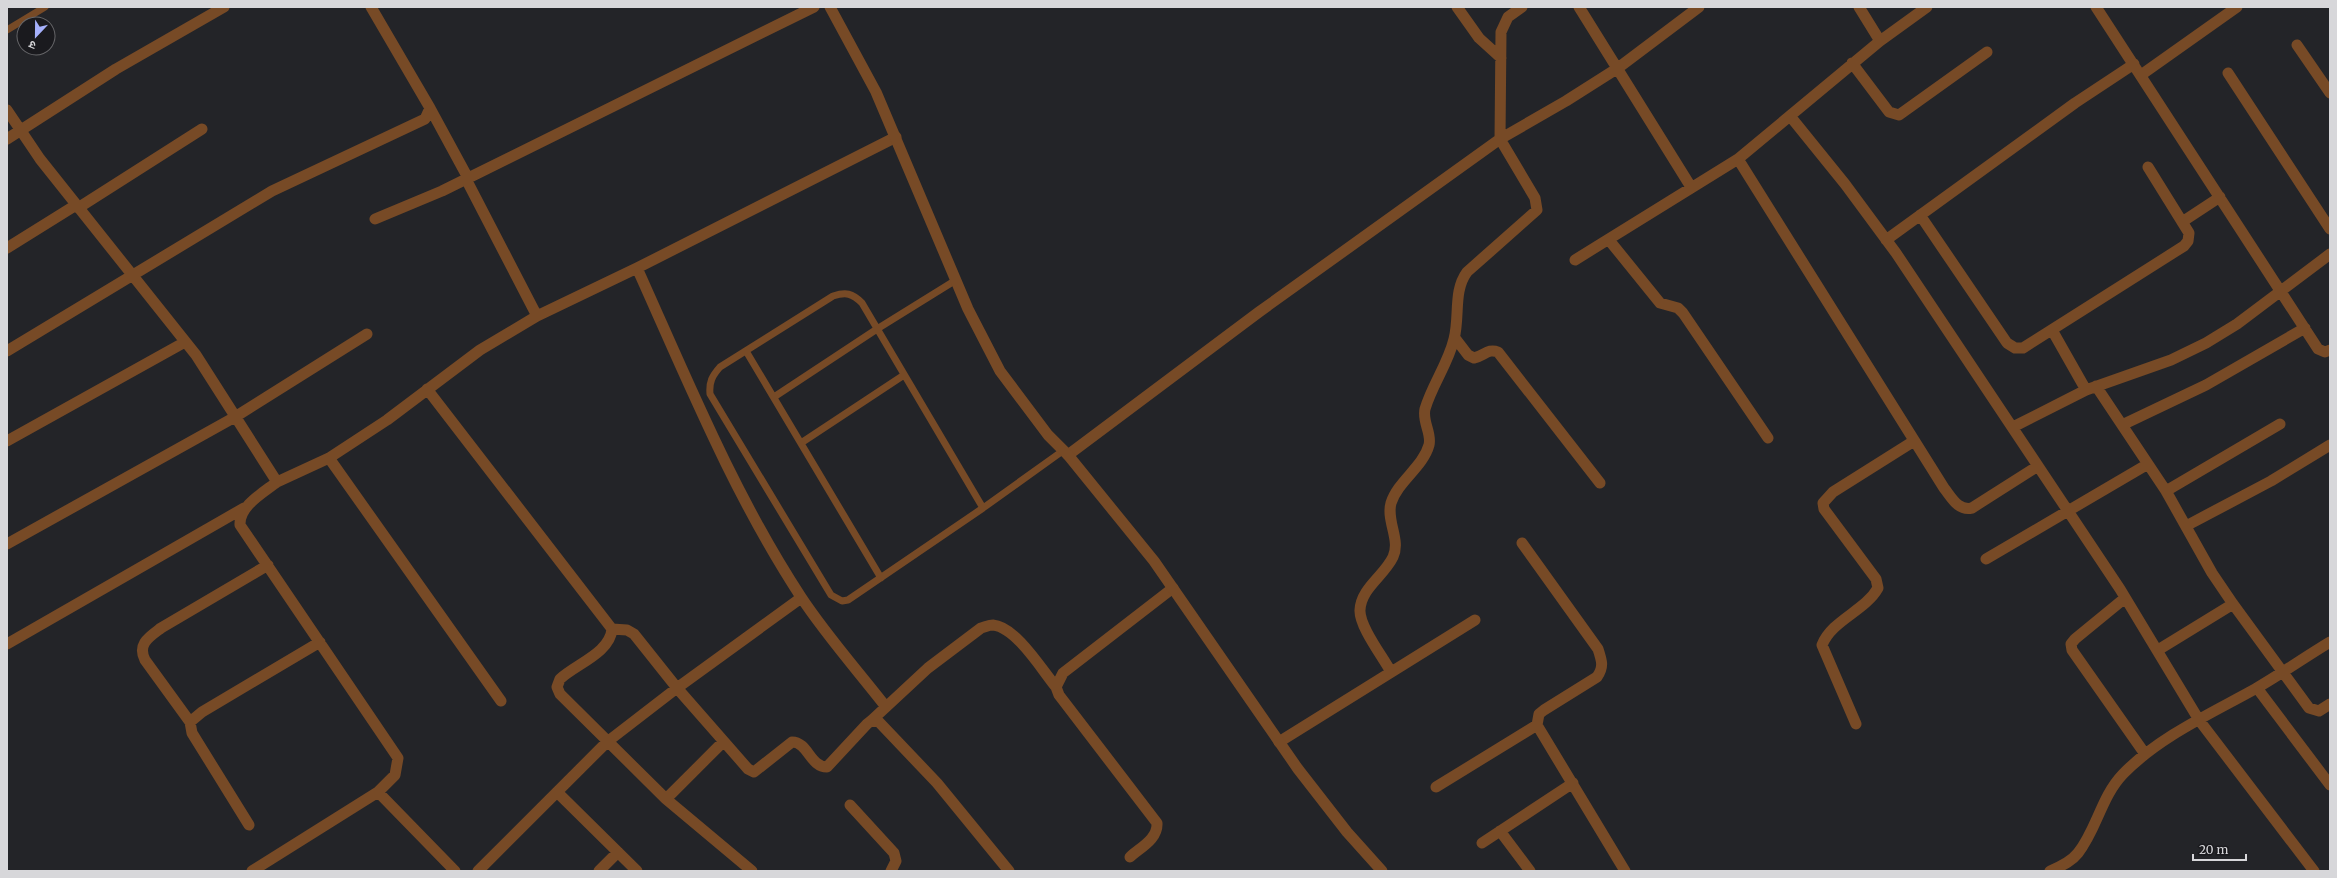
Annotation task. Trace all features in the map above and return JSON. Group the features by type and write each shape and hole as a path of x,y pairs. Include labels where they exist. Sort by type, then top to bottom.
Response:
{"street":[{"path":"7,139 116,69 224,7"},
{"path":"371,7 430,108 536,316"},
{"path":"375,218 467,179 814,7"},
{"path":"830,7 876,92 968,309 1000,371 1048,435 1066,453 1154,561 1279,742 1347,832 1382,871"},
{"path":"1457,7 1479,38 1501,58"},
{"path":"1391,672 1362,621 1361,602 1366,591 1386,570 1394,555 1395,542 1390,515 1391,504 1396,493 1426,453 1430,443 1425,410 1454,338 1458,315 1458,289 1461,280 1467,272 1536,210 1535,198 1500,139 1503,24 1508,17 1522,7"},
{"path":"1579,7 1691,187"},
{"path":"1066,453 1500,139 1566,101 1618,68 1699,7"},
{"path":"1859,7 1880,41"},
{"path":"1575,260 1738,159 1852,63 1927,7"},
{"path":"2096,7 2306,328 2318,349 2325,352 2330,350"},
{"path":"2141,75 2237,7"},
{"path":"2297,45 2330,93"},
{"path":"1852,63 1889,112 1899,115 1987,52"},
{"path":"1886,240 2075,103 2134,64"},
{"path":"2228,73 2330,229"},
{"path":"7,351 132,277 272,191 425,119 430,108"},
{"path":"7,110 77,207 196,355 277,482"},
{"path":"1790,116 1845,184 1886,240 2013,427 2125,598 2158,650 2199,720 2314,871"},
{"path":"7,248 77,207 202,129"},
{"path":"7,644 245,508 277,482 328,458 387,420 480,350 536,316 637,268 896,137"},
{"path":"1738,159 1914,441 1944,488 1958,506 1965,510 1972,508 2038,466"},
{"path":"1920,215 2007,343 2015,348 2023,348 2184,246 2188,241 2189,233 2148,167"},
{"path":"2182,222 2220,197"},
{"path":"1609,240 1660,304 1678,308 1683,312 1768,438"},
{"path":"2013,427 2091,388 2171,360 2206,343 2237,324 2330,254"},
{"path":"637,268 726,463 771,549 802,598 886,707"},
{"path":"2122,425 2206,385 2306,328"},
{"path":"2052,330 2091,388 2122,425 2166,491 2233,604 2312,711 2319,712 2330,704"},
{"path":"7,544 235,417 367,334"},
{"path":"1454,338 1468,355 1474,358 1487,351 1498,352 1600,483"},
{"path":"7,441 185,342"},
{"path":"427,389 612,629 611,638 605,647 566,673 560,679 557,687 560,694 607,742 666,798 752,871"},
{"path":"2166,491 2280,424"},
{"path":"1856,724 1822,645 1825,638 1832,630 1873,596 1878,588 1876,579 1824,509 1823,502 1833,492 1914,441"},
{"path":"2186,526 2271,481 2330,445"},
{"path":"328,458 501,701"},
{"path":"1986,559 2148,464"},
{"path":"245,508 240,517 240,524 398,758 395,775 378,792 252,871"},
{"path":"1522,542 1598,649 1602,661 1602,669 1597,677 1544,710 1539,714 1537,725 1625,871"},
{"path":"249,826 192,733 190,722 141,653 142,646 147,639 161,628 268,565"},
{"path":"1056,687 1063,673 1173,588"},
{"path":"478,871 607,742 677,688 802,598"},
{"path":"2125,598 2075,639 2071,644 2072,650 2145,754"},
{"path":"2158,650 2233,604"},
{"path":"1279,742 1475,620"},
{"path":"612,629 627,630 634,634 723,742 748,769 754,772 792,742 800,744 818,765 827,768 872,720 928,668 981,628 991,625 1001,627 1013,634 1056,687 1059,695 1157,823 1157,830 1154,836 1130,857"},
{"path":"190,722 202,712 320,642"},
{"path":"2050,871 2064,865 2078,854 2107,794 2122,775 2145,754 2199,720 2257,688 2330,642"},
{"path":"2257,688 2330,785"},
{"path":"872,720 884,727 936,783 1009,871"},
{"path":"1436,787 1537,725"},
{"path":"666,798 723,742"},
{"path":"1482,843 1573,783"},
{"path":"378,792 455,871"},
{"path":"558,792 637,871"},
{"path":"850,805 894,853 896,861 891,871"},
{"path":"1500,831 1530,871"},
{"path":"599,871 618,852"}],"lane":[{"path":"7,30 45,7"},
{"path":"774,397 877,329 956,280"},
{"path":"983,508 862,303 853,295 843,293 833,296 720,367 713,375 709,385 710,394 831,595 842,602 848,600 1066,453"},
{"path":"746,351 881,578"},
{"path":"801,443 904,375"}]}
